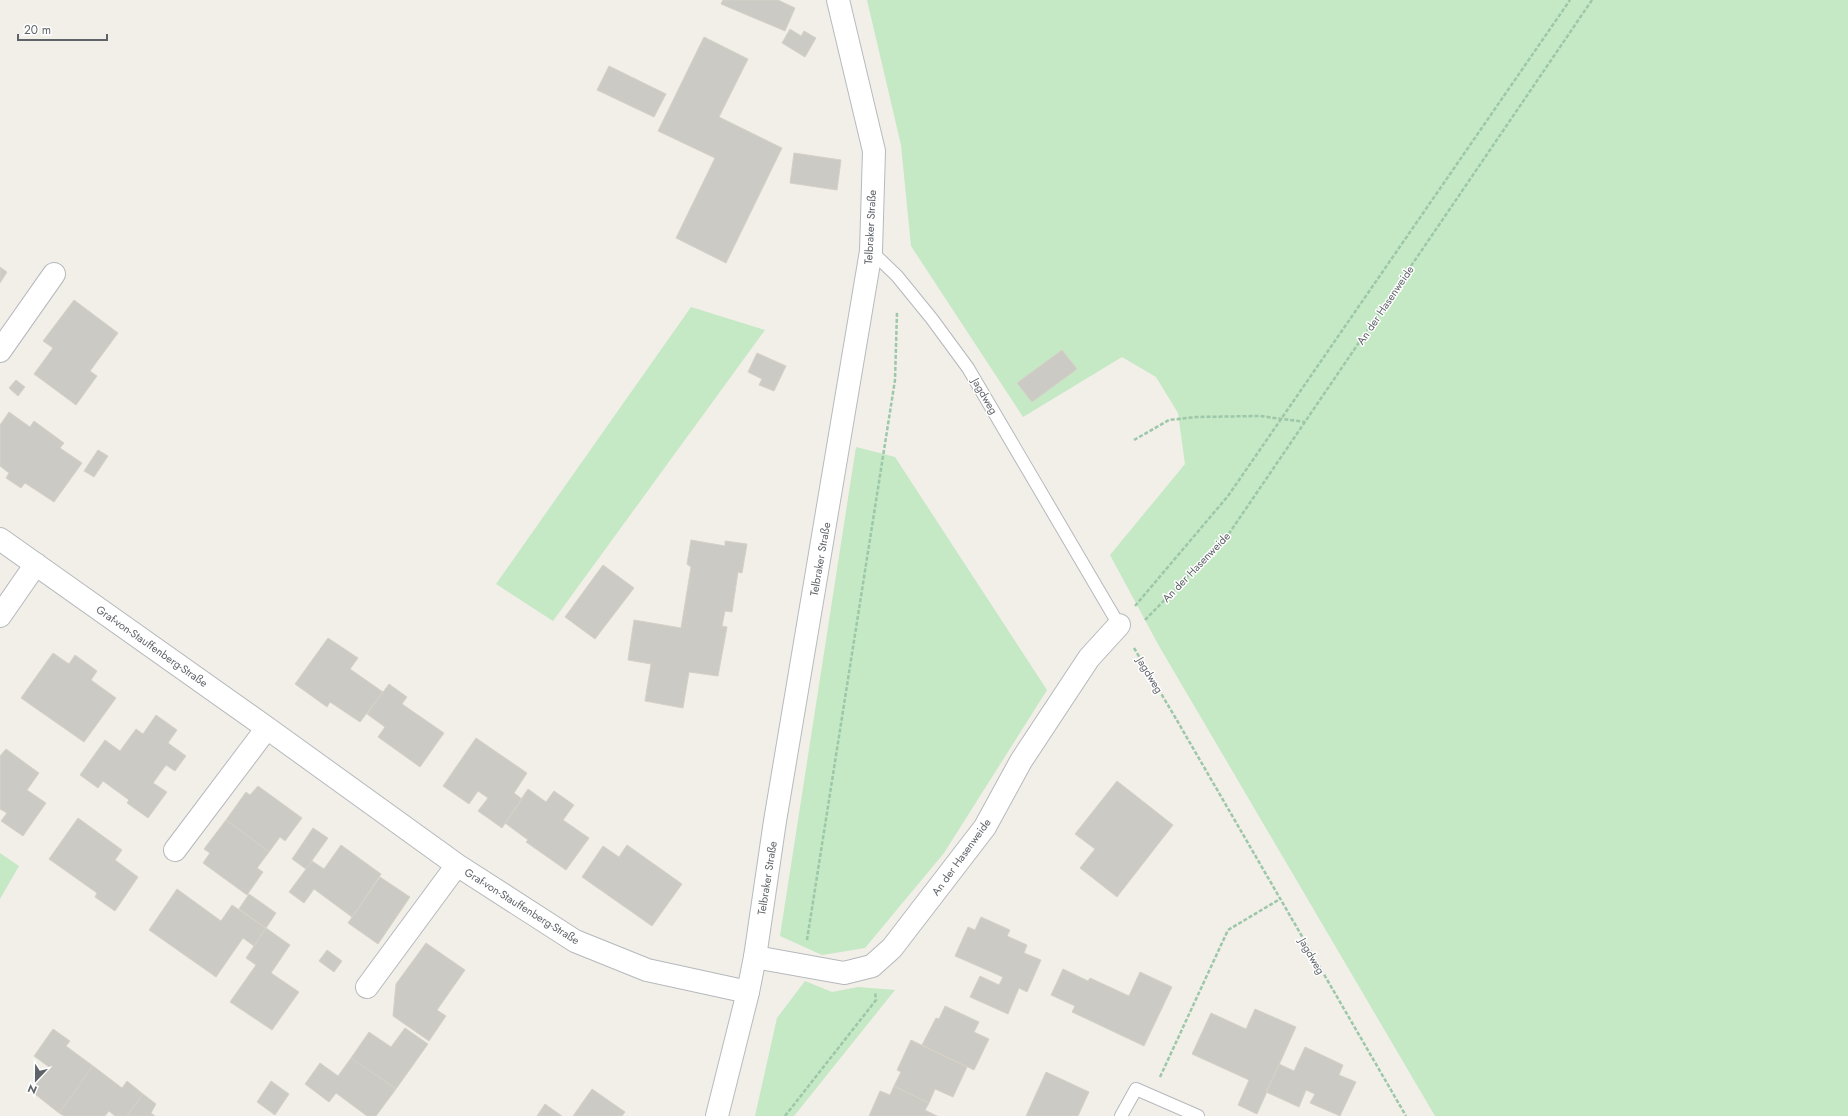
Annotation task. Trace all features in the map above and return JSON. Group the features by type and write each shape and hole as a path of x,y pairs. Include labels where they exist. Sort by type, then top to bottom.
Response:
{"street":[{"name":"Telbraker Straße","path":"717,1116 748,992 755,957 775,821 871,251 874,151 838,0"},
{"path":"0,351 54,274"},
{"name":"Graf-von-Stauffenberg-Straße","path":"0,539 267,728 457,866 575,941 647,970 748,992"},
{"path":"0,616 36,564"},
{"name":"An der Hasenweide","path":"755,957 797,966 844,973 872,966 892,948 985,827 1021,761 1089,658 1119,625"},
{"path":"175,850 267,728"},
{"name":"Graf-von-Stauffenberg-Straße","path":"367,987 457,866"}],"lane":[{"name":"Jagdweg","path":"871,251 897,276 968,368 1119,625"},
{"path":"1121,1116 1136,1089 1198,1116"}],"path":[{"path":"1119,625 1228,496 1570,0"},
{"name":"An der Hasenweide","path":"1119,625 1137,627 1228,535 1592,0"},
{"path":"797,966 806,943 895,380 897,276"},
{"path":"1134,440 1169,420 1196,417 1260,416 1305,422"},
{"name":"Jagdweg","path":"1119,625 1175,717 1406,1116"},
{"path":"1152,1096 1228,930 1280,900"},
{"path":"784,1116 876,1000 872,966"}],"green space":[{"path":"867,0 1848,0 1848,1116 1435,1116 1159,646 1110,555 1185,464 1178,413 1156,377 1122,357 1023,417 911,246 901,145"},
{"path":"691,307 765,330 553,621 496,584"},
{"path":"856,447 895,457 1047,690 944,853 865,948 822,955 780,936"},
{"path":"0,853 19,866 0,899"},
{"path":"805,981 832,992 858,987 895,990 794,1116 755,1116 777,1018"}],"building":[{"path":"723,0 778,0 795,8 785,31 721,4"},
{"path":"790,29 801,36 804,31 816,38 805,57 782,43"},
{"path":"704,37 748,59 719,117 782,148 726,263 676,238 715,158 658,131"},
{"path":"609,66 666,94 654,117 597,90"},
{"path":"794,153 841,160 837,190 790,183"},
{"path":"0,267 7,272 0,283"},
{"path":"74,300 118,333 90,371 97,376 76,405 34,374 53,348 43,341"},
{"path":"1062,350 1077,369 1032,402 1017,383"},
{"path":"757,353 786,366 774,391 759,385 762,379 748,372"},
{"path":"16,380 25,387 18,396 9,388"},
{"path":"9,412 30,427 34,421 64,443 60,448 82,463 54,502 25,483 21,488 6,478 9,473 0,466 0,425"},
{"path":"98,450 108,456 94,477 84,471"},
{"path":"691,540 725,546 725,541 747,544 742,573 738,572 732,612 725,611 722,626 727,627 718,676 689,672 683,708 645,701 651,664 628,660 634,620 681,628 691,567 687,564"},
{"path":"603,565 634,588 595,639 565,617"},
{"path":"328,638 358,658 350,669 383,692 360,722 330,702 327,707 295,684"},
{"path":"53,653 69,664 75,655 97,671 91,680 116,698 84,742 21,698"},
{"path":"389,684 407,697 402,704 444,733 420,767 378,737 385,727 367,714"},
{"path":"156,715 177,730 168,743 186,756 175,771 166,765 153,783 167,792 148,818 127,803 129,800 103,781 98,788 80,775 105,740 120,751 136,729 143,734"},
{"path":"476,738 527,773 514,793 522,799 502,828 478,811 488,798 478,791 469,804 443,786"},
{"path":"6,749 39,773 27,790 46,803 23,836 1,821 7,813 0,809 0,756"},
{"path":"1117,781 1173,825 1117,897 1080,868 1095,849 1075,834"},
{"path":"258,786 302,818 285,841 280,837 269,852 226,820 246,792 250,795"},
{"path":"528,789 546,802 554,791 574,805 563,820 589,838 566,870 526,842 528,840 505,823"},
{"path":"78,818 122,850 115,860 138,877 115,911 95,897 97,893 49,859"},
{"path":"226,820 269,852 257,868 263,872 247,895 203,863 210,853 204,849"},
{"path":"313,828 328,838 306,869 292,859"},
{"path":"341,845 381,874 352,917 314,889 304,903 289,892 312,861 324,869"},
{"path":"627,845 682,884 652,926 582,877 603,846 619,857"},
{"path":"380,877 410,897 378,944 348,923"},
{"path":"177,889 221,921 232,905 266,928 254,946 243,938 216,977 149,930"},
{"path":"249,894 276,913 266,928 239,909"},
{"path":"981,917 1010,930 1007,936 1027,945 1024,953 1041,960 1027,992 1019,988 1008,1014 970,997 980,976 999,985 1003,977 955,956 968,927 975,930"},
{"path":"266,928 290,945 271,973 299,992 272,1030 230,1002 256,965 246,958"},
{"path":"426,943 465,970 437,1010 446,1016 429,1041 393,1016 396,984"},
{"path":"327,950 342,961 334,972 319,961"},
{"path":"1063,969 1088,981 1090,978 1129,996 1140,972 1172,987 1144,1046 1072,1012 1075,1006 1051,995"},
{"path":"945,1006 979,1022 974,1032 989,1039 974,1070 922,1045 936,1018 939,1019"},
{"path":"1255,1009 1296,1027 1257,1114 1238,1105 1249,1080 1192,1054 1211,1013 1246,1029"},
{"path":"405,1028 428,1044 396,1089 351,1058 369,1032 391,1047"},
{"path":"53,1029 70,1041 66,1046 93,1066 59,1113 31,1091 49,1067 34,1056"},
{"path":"911,1040 967,1067 953,1097 935,1089 929,1103 894,1086 901,1072 897,1070"},
{"path":"1305,1047 1343,1065 1339,1075 1356,1082 1340,1116 1310,1103 1315,1094 1306,1090 1299,1107 1266,1092 1279,1064 1294,1071"},
{"path":"351,1058 396,1089 376,1116 367,1116 336,1093 329,1102 305,1084 320,1063 338,1076"},
{"path":"93,1066 122,1088 127,1081 143,1094 127,1116 115,1116 109,1111 105,1116 64,1116 59,1113"},
{"path":"1046,1072 1089,1092 1078,1116 1026,1116"},
{"path":"271,1081 289,1094 275,1115 257,1102"},
{"path":"894,1086 929,1103 925,1110 937,1116 869,1116 880,1091 890,1095"},
{"path":"592,1089 625,1112 622,1116 573,1116"},
{"path":"143,1094 156,1104 151,1113 155,1116 127,1116"},
{"path":"545,1104 562,1116 537,1116"}]}
